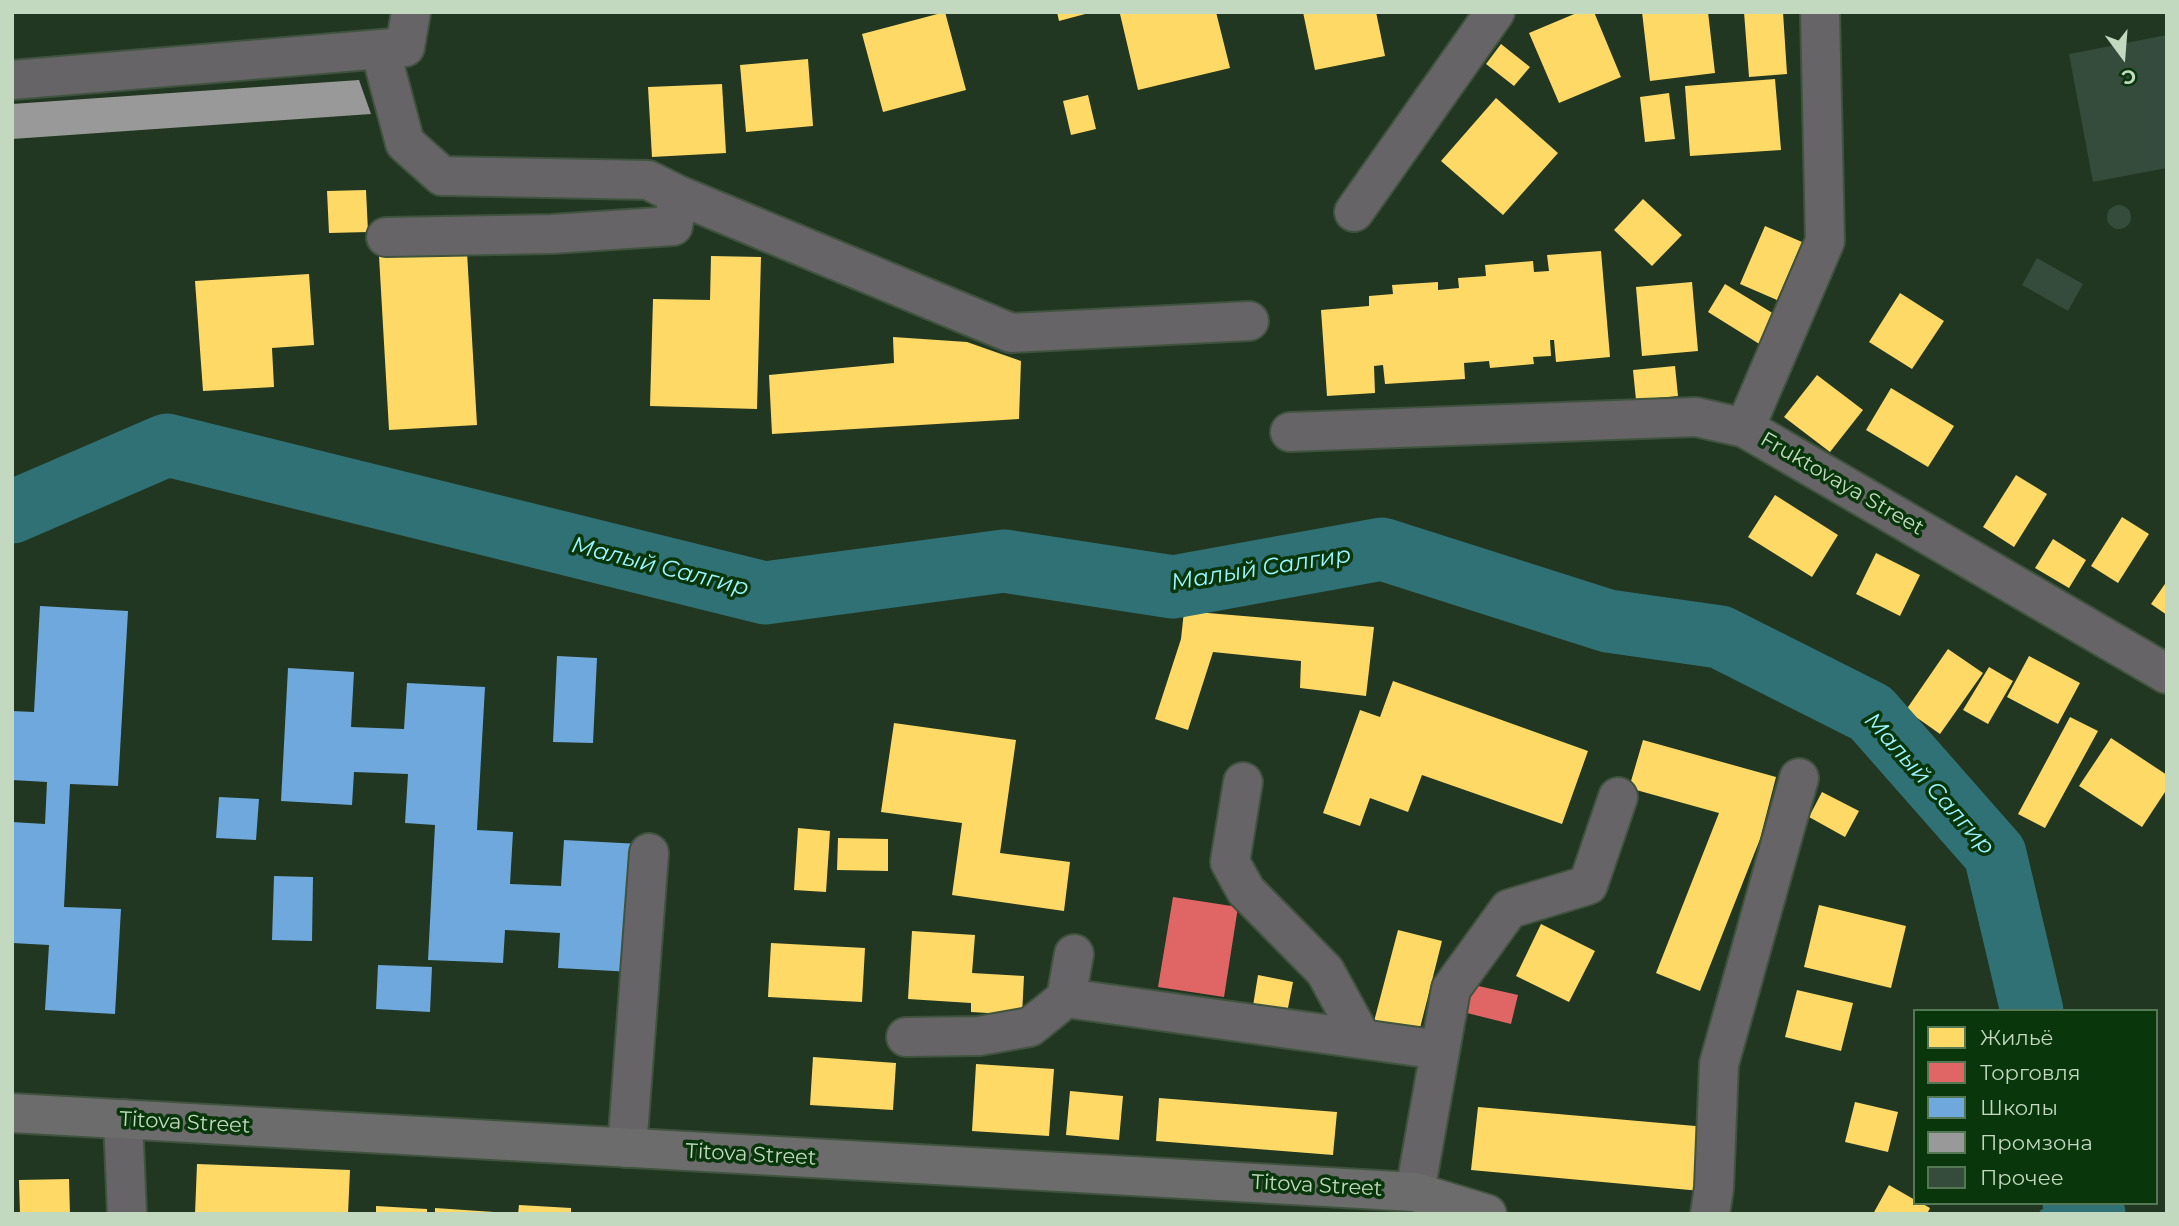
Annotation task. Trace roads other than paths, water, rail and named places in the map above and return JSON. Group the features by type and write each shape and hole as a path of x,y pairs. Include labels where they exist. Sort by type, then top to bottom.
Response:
{"main road":[{"name":"Titova Street","path":"12,1113 1415,1192 1486,1214"}],"street":[{"path":"12,80 405,47 411,12"},
{"path":"1354,212 1495,12"},
{"name":"Fruktovaya Street","path":"1820,12 1825,241 1745,428 2167,674"},
{"path":"380,49 405,143 442,176 648,180 678,195 1011,333 1249,321"},
{"path":"386,237 552,234 673,226 678,195"},
{"path":"1290,432 1696,417 1745,428"},
{"path":"1710,1214 1714,1188 1719,1064 1798,778"},
{"path":"1243,782 1230,862 1246,891 1325,971 1362,1039"},
{"path":"1415,1192 1451,989 1510,909 1588,885 1618,797"},
{"path":"627,1148 649,853"},
{"path":"906,1037 979,1036 1030,1027 1066,998 1074,954"},
{"path":"1066,998 1440,1050"},
{"path":"123,1119 127,1214"}],"waterway":[{"name":"Малый Салгир","path":"12,512 167,445 765,593 1004,561 1173,587 1382,549 1608,621 1720,637 1871,713 1995,854 2032,1009"},
{"path":"2044,1214 2061,1205"},
{"name":"Малый Салгир","path":"2078,1205 2094,1214"}]}
